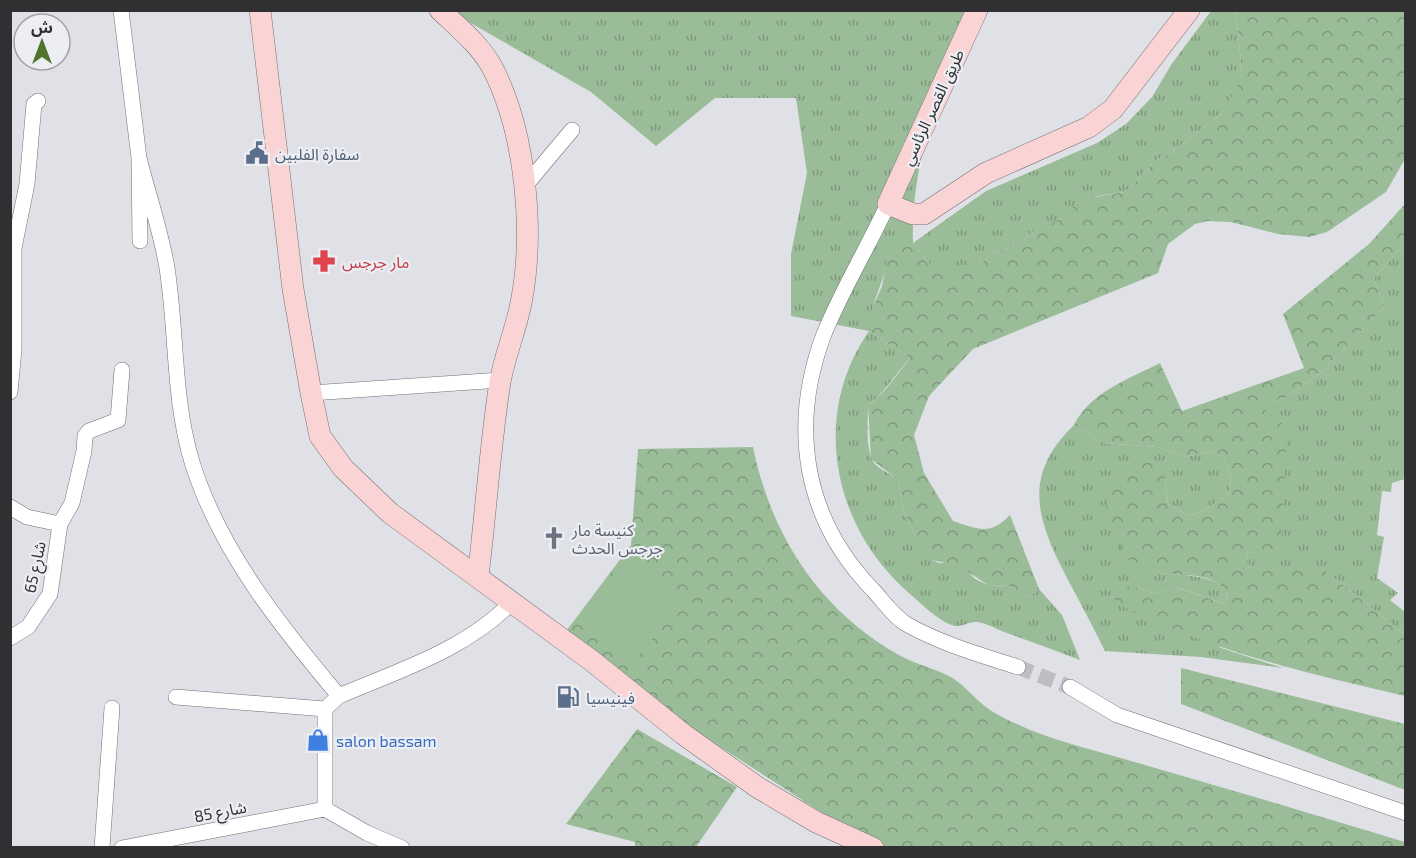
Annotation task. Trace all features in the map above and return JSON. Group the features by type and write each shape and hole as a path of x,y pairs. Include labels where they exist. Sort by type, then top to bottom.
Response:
{"street":[{"path":"121,10 139,158 140,241"},
{"path":"260,10 293,289 311,393 321,436 344,468 390,513 592,661 683,734 757,787 816,822 873,848"},
{"path":"440,10 470,38 492,67 524,161 526,266 521,303 501,380 478,576"},
{"name":"طريق القصر الرئاسي","path":"888,204 976,10"},
{"path":"1018,667 960,648 906,624 853,570 818,509 807,462 807,399 824,335 888,204 913,214 924,214 986,173 1089,127 1113,109 1189,10"},
{"path":"10,392 14,349 12,248 27,184 34,104 38,101"},
{"path":"525,186 572,130"},
{"path":"139,158 167,267 186,436 193,464 230,548 298,648 339,696"},
{"name":"شارع 65","path":"10,638 28,627 50,594 60,524 72,503 84,451 85,436 89,431 118,420 123,370"},
{"path":"311,393 501,380"},
{"path":"10,507 27,517 60,524"},
{"path":"402,848 367,833 325,809 325,709 339,696 461,643 491,623 512,602"},
{"path":"1070,687 1117,715 1406,813"},
{"path":"176,697 325,709"},
{"path":"102,848 112,708"},
{"name":"شارع 85","path":"122,848 325,809"}],"green space":[{"path":"448,10 967,11 922,154 913,213 913,243 888,254 872,311 869,331 791,316 791,254 807,173 796,98 715,98 656,146 591,92"},
{"path":"1211,11 1236,11 1242,74 1238,87 1221,114 1170,154 1156,160 1125,192 1097,196 1049,226 1034,231 1017,245 990,255 979,265 930,265 913,243 986,191 1097,143 1126,124 1152,97 1171,65"},
{"path":"1236,11 1405,11 1405,159 1386,192 1327,232 1309,237 1278,234 1231,222 1208,221 1195,224 1168,244 1158,273 973,349 929,396 914,435 924,473 953,521 983,529 996,526 1010,515 1039,589 1028,597 1010,586 988,585 959,566 932,560 926,542 914,534 903,509 898,480 871,459 868,405 885,390 910,358 869,331 869,316 882,286 888,254 898,243 913,243 930,265 979,265 990,255 1017,245 1034,231 1060,219 1082,199 1125,192 1156,160 1170,154 1221,114 1242,74"},
{"path":"1405,204 1405,243 1374,278 1384,307 1321,373 1285,398 1259,405 1287,428 1281,551 1246,553 1250,568 1322,568 1405,635 1405,696 1235,652 1146,618 1114,600 1120,589 1133,586 1153,593 1178,588 1225,604 1228,594 1218,584 1206,578 1148,571 1135,565 1125,555 1116,538 1106,507 1119,470 1135,463 1152,461 1165,476 1168,504 1189,516 1205,510 1229,494 1231,480 1224,458 1213,451 1185,457 1158,447 1103,443 1074,425 1081,414 1100,395 1160,363 1182,411 1304,368 1283,314 1369,244"},
{"path":"1405,243 1405,479 1392,483 1391,492 1382,491 1377,535 1384,537 1377,578 1398,593 1390,600 1405,612 1405,635 1322,568 1250,568 1246,553 1281,550 1258,405 1285,398 1321,373 1384,307 1374,278"},
{"path":"869,331 910,358 885,389 868,405 868,434 869,450 874,463 898,480 903,509 914,534 926,541 932,560 965,568 975,579 988,585 1010,586 1028,597 1039,589 1062,615 1080,660 985,624 974,622 955,626 943,621 910,594 884,567 863,537 848,504 838,470 836,434 840,399 851,364"},
{"path":"1074,425 1103,443 1158,447 1185,457 1213,451 1224,458 1231,480 1229,494 1205,510 1189,516 1168,504 1165,476 1159,573 1197,577 1215,582 1228,593 1225,604 1179,588 1153,593 1133,586 1221,648 1283,668 1201,657 1105,651 1048,537 1039,499 1046,462 1057,444"},
{"path":"753,447 772,510 786,540 803,567 822,593 845,616 870,637 899,655 949,676 989,709 1030,730 1405,842 1405,847 875,847 558,642 631,545 638,449"},
{"path":"627,558 682,602 631,665 576,621"},
{"path":"1181,668 1405,724 1405,790 1181,704"},
{"path":"637,729 737,787 696,847 635,847 635,842 566,824"}],"tunnel":[{"path":"1018,667 1070,687"}],"place":[{"name":"سفارة الفلبين","path":"257,153"},
{"name":"مار جرجس","path":"324,261"},
{"name":"كنيسة مار جرجس الحدث","path":"554,538"},
{"name":"فينيسيا","path":"568,697"},
{"name":"salon bassam","path":"318,740"}]}
